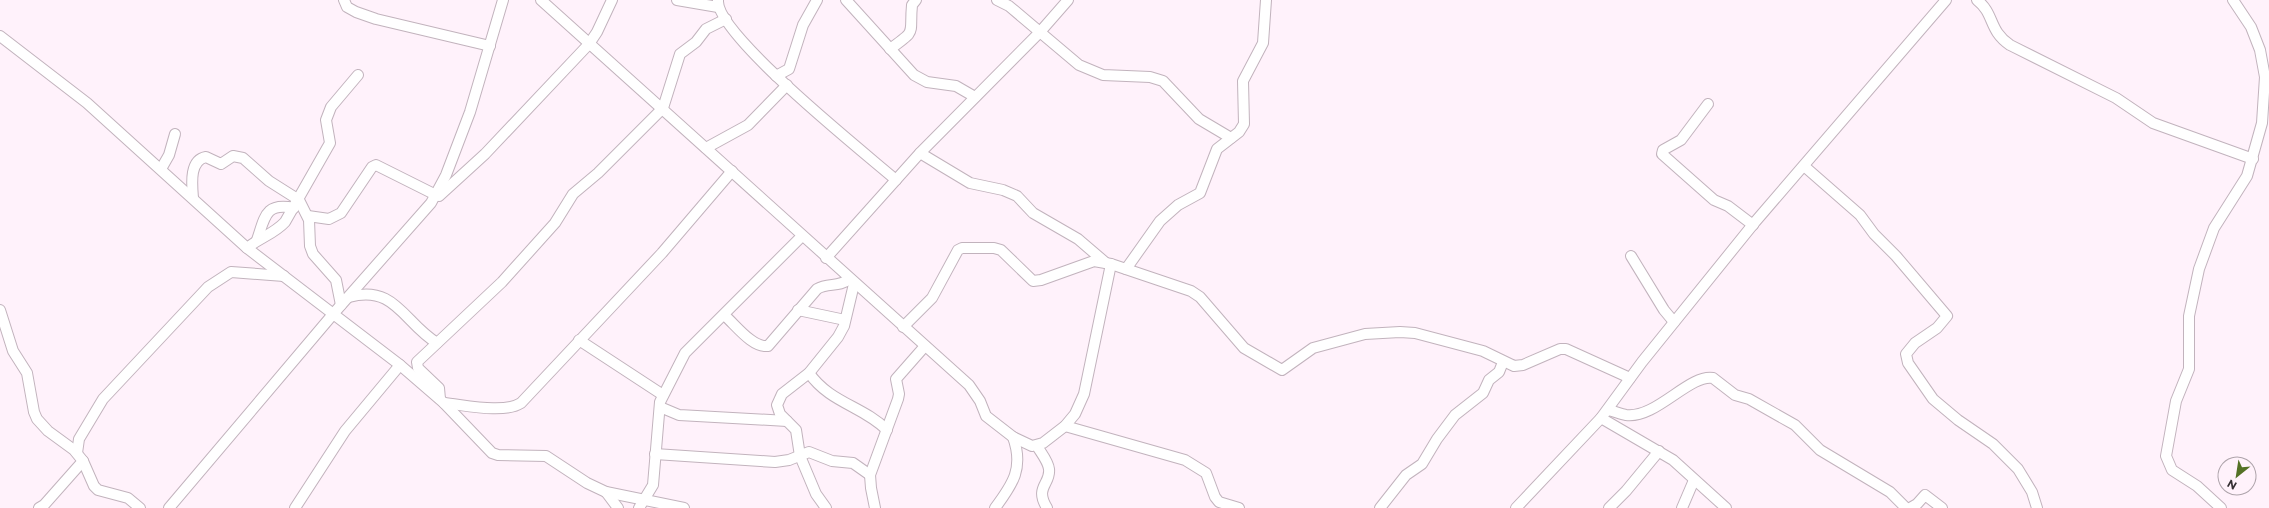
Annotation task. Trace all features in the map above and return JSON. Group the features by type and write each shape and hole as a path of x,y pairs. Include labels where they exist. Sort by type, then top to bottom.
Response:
{"street":[{"path":"344,0 347,7 376,19 490,46"},
{"path":"434,199 446,175 470,112 503,0"},
{"path":"540,0 662,108 802,237 969,385 980,401 985,414 1013,437 1028,445 1037,446 1066,426 1075,414 1084,394 1108,263"},
{"path":"169,508 334,313 434,199 485,154 589,44 612,0"},
{"path":"677,0 718,3 726,19 752,54 896,180"},
{"path":"776,76 789,68 803,25 817,0"},
{"path":"846,0 918,78 956,86 976,97"},
{"path":"890,48 910,31 912,24 912,5 916,0"},
{"path":"997,0 1009,6 1079,65 1095,73 1113,76 1150,77 1163,81 1199,119 1231,138"},
{"path":"826,258 920,153 1040,32 1068,0"},
{"path":"1126,269 1160,220 1178,205 1200,193 1215,152 1239,132 1244,124 1243,81 1245,73 1263,43 1266,0"},
{"path":"1516,508 1608,410 1630,378 1753,225 1946,0"},
{"path":"1977,0 1986,10 1994,29 2000,38 2010,45 2116,98 2153,123 2253,159"},
{"path":"2221,508 2197,486 2172,470 2166,456 2176,401 2189,369 2189,316 2199,269 2214,228 2236,194 2253,159 2262,123 2265,99 2265,55 2251,27 2233,0"},
{"path":"442,401 437,385 416,364 419,359 518,264 554,223 573,194 598,173 662,108 680,54 696,42 706,29 726,19"},
{"path":"0,36 87,103 247,248 334,313 400,365 442,401 492,453 498,455 546,456 587,483 606,492 642,504 684,508"},
{"path":"247,248 258,240 279,229 296,204 330,143 327,114 330,107 358,75"},
{"path":"706,148 748,125 787,85"},
{"path":"1708,104 1685,135 1663,150 1662,154 1714,200 1728,206 1753,225"},
{"path":"161,169 169,155 176,134"},
{"path":"920,153 970,183 1003,190 1017,196 1033,213 1078,239 1108,263"},
{"path":"193,198 192,174 201,159 206,157 221,164 233,156 238,156 248,162 308,216 312,254 336,280 341,305"},
{"path":"308,216 329,218 341,213 372,167 376,165 434,199"},
{"path":"1804,166 1839,195 1860,215 1874,234 1896,256 1947,316 1937,328 1915,343 1906,354 1908,363 1934,400 1958,420 1993,444 2018,469 2032,492 2037,508"},
{"path":"442,401 501,408 516,406 525,399 662,252 732,172"},
{"path":"258,240 264,220 271,209 296,204"},
{"path":"642,504 653,485 660,407 663,395 685,353 802,237"},
{"path":"903,327 932,298 956,254 962,248 994,248 1001,250 1033,281 1041,280 1089,261 1108,263 1196,294 1244,348 1279,369 1284,370 1313,348 1329,343 1365,334 1400,332 1476,349 1503,362 1518,366 1560,349 1566,349 1630,378"},
{"path":"1630,256 1664,310 1674,322"},
{"path":"39,508 44,505 80,457 79,439 103,399 208,287 231,272 284,276"},
{"path":"724,314 753,341 764,346 771,343 812,293 823,285 840,285 852,281"},
{"path":"826,508 816,494 800,456 797,433 778,410 779,399 782,394 809,373 838,337 844,326 852,281"},
{"path":"349,297 375,294 399,308 425,336 437,343"},
{"path":"0,310 13,351 27,373 34,412 37,419 48,431 68,445 80,457 94,486 98,490 128,498 140,508"},
{"path":"798,310 845,320"},
{"path":"579,340 663,395"},
{"path":"875,508 870,488 870,475 899,394 896,378 925,346"},
{"path":"1380,508 1406,475 1422,464 1437,440 1456,415 1483,393 1489,380 1499,372 1503,362"},
{"path":"295,508 345,431 400,365"},
{"path":"809,373 823,388 851,408 872,417 887,430"},
{"path":"1608,410 1626,415 1637,414 1664,403 1699,379 1712,378 1735,395 1749,399 1795,425 1820,450 1890,492 1906,508"},
{"path":"660,407 679,415 787,421"},
{"path":"1601,418 1659,451 1726,508"},
{"path":"1066,426 1185,460 1206,473 1215,497 1220,502 1238,508"},
{"path":"995,508 1010,488 1015,476 1018,461 1013,437"},
{"path":"1037,446 1049,468 1048,475 1042,489 1042,497 1047,508"},
{"path":"1610,508 1659,451"},
{"path":"655,454 775,462 789,460 812,452 832,461 853,463 870,475"},
{"path":"1682,508 1694,480"},
{"path":"606,492 618,508"},
{"path":"1910,508 1917,504 1925,495 1942,508"}]}
